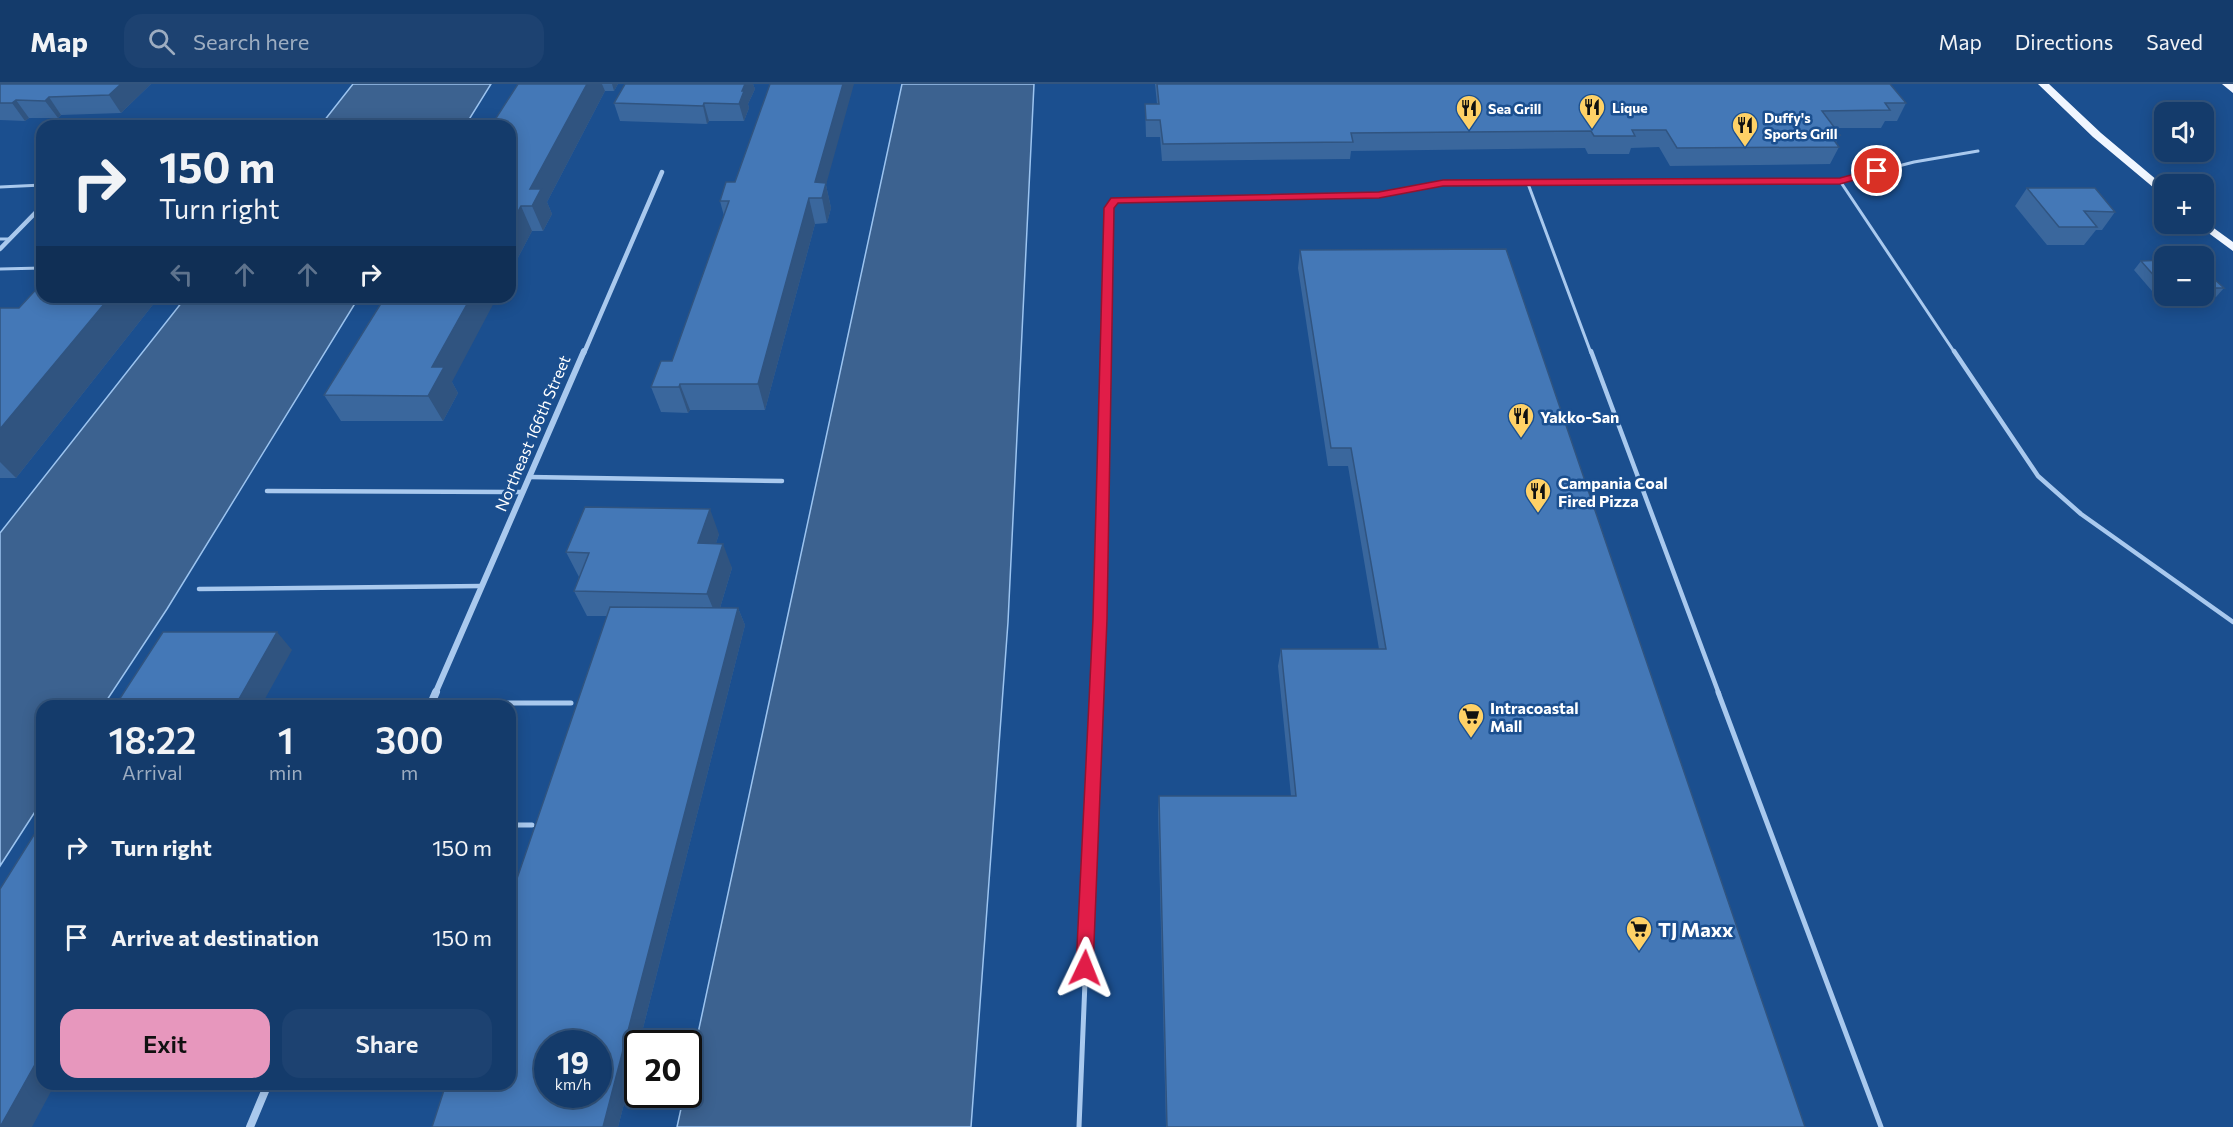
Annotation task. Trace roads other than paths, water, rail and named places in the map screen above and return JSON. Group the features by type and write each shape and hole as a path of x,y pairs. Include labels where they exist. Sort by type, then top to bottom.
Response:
{"main road":[{"path":"2043,84 2097,135 2154,183"},
{"path":"2227,84 2233,90"},
{"path":"2214,232 2233,248"}],"street":[{"name":"Northeast 166th Street","path":"433,700 662,172"},
{"path":"0,249 36,212"},
{"path":"250,1127 265,1090"}],"lane":[{"path":"1079,1127 1100,619 1109,208 1115,200 1379,195 1443,183 1840,181 1914,162 1978,151"},
{"path":"1527,181 1881,1127"},
{"path":"1840,181 2038,476 2081,514 2233,622"},
{"path":"0,187 36,185"},
{"path":"0,239 10,239"},
{"path":"0,269 36,268"},
{"path":"528,477 782,482"},
{"path":"267,491 522,492"},
{"path":"199,589 482,586"},
{"path":"516,704 571,704"},
{"path":"516,825 532,825"}],"water":[{"path":"353,84 491,84 469,120 325,120"},
{"path":"902,84 1034,84 1008,622 971,1127 677,1127 681,1108 702,1108 702,1030 699,1030"},
{"path":"181,303 355,303 167,609 107,700 36,700 36,810 0,866 0,533"}],"place":[{"name":"Lique","path":"1592,130"},
{"name":"Sea Grill","path":"1469,131"},
{"name":"Duffy's Sports Grill","path":"1745,148"},
{"name":"Yakko-San","path":"1521,439"},
{"name":"Campania Coal Fired Pizza","path":"1538,514"},
{"name":"Intracoastal Mall","path":"1471,739"},
{"name":"TJ Maxx","path":"1639,952"}]}
